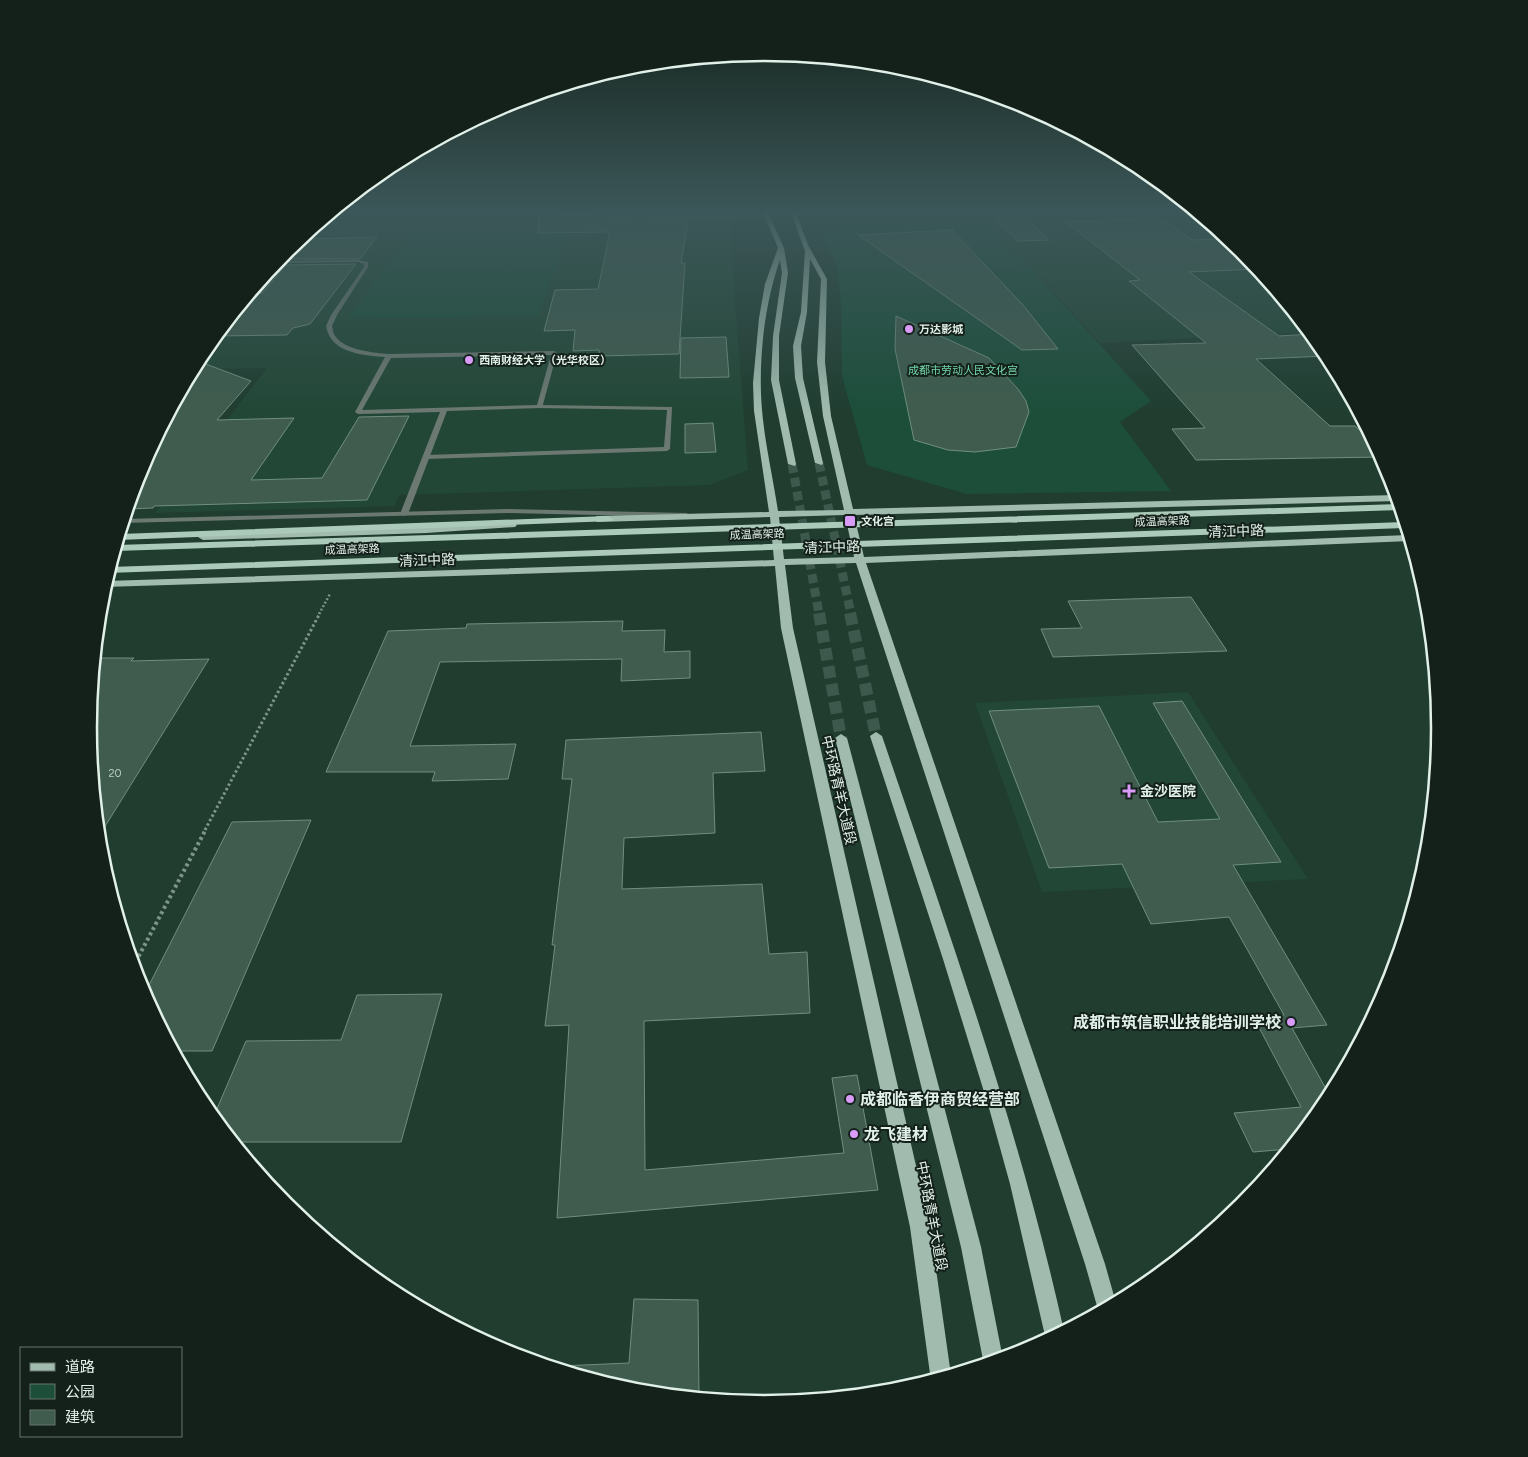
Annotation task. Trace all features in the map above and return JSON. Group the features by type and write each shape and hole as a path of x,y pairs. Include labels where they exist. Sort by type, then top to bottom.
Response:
{"highway":[{"name":"成温高架路","path":"122,548 1393,507"},
{"path":"125,538 608,519"},
{"name":"成温高架路","path":"116,570 1399,525"},
{"path":"1272,530 1403,537"}],"main road":[{"name":"中环路青羊大道段","path":"770,278 758,360 758,411 790,638 920,1227 940,1372"},
{"path":"784,278 776,336 775,380 792,464"},
{"path":"806,278 804,312 797,346 799,378 819,463"},
{"path":"823,278 821,340 824,387 828,416 860,560 1092,1255 1105,1302"},
{"name":"清江中路","path":"125,538 426,530 608,519 1390,498"},
{"name":"清江中路","path":"113,584 860,560 1403,537"},
{"path":"876,736 999,1111 1046,1286 1054,1329"},
{"path":"840,738 971,1247 992,1355"}],"street":[{"path":"359,278 328,326 333,338 346,346 368,354 389,356 554,352 540,407"},
{"path":"389,356 358,412 540,407 670,408 667,449 426,457"},
{"path":"404,514 444,410"},
{"path":"130,521 508,511 727,516"}],"path":[{"path":"138,958 339,576"}],"shaded area":[{"name":"西南财经大学（光华校区）","path":"272,278 733,278 748,470 710,485 399,495 395,506 155,513 267,368 202,369 235,322"},
{"path":"1040,278 1256,278 1301,332 1100,343"},
{"name":"金沙医院","path":"1188,692 1308,879 1042,892 975,703"}],"green space":[{"path":"378,278 552,278 538,316 347,319"},
{"name":"成都市劳动人民文化宫","path":"838,278 1039,278 1151,401 1120,422 1171,491 967,494 867,465 842,376 841,302"}],"building":[{"path":"275,278 345,278 310,324 293,328 287,335 225,336 259,293 262,293"},
{"path":"600,278 684,278 679,354 599,356 599,350 573,351 575,330 544,331 555,290 598,289"},
{"path":"919,278 997,278 1023,305 1058,349 1022,350"},
{"path":"1137,278 1197,278 1279,336 1302,335 1318,356 1256,359 1330,426 1355,426 1361,431 1373,457 1196,460 1172,429 1205,428 1132,345 1206,343 1129,281 1140,280"},
{"path":"896,316 989,358 1018,389 1026,401 1029,412 1016,447 975,452 948,450 914,440 895,349"},
{"path":"726,337 729,377 680,378 681,338"},
{"path":"205,364 251,381 217,420 294,418 251,480 322,478 359,417 409,416 367,500 154,506 153,508 134,509 166,433"},
{"path":"713,423 716,452 685,453 685,424"},
{"path":"1191,597 1227,651 1053,657 1041,629 1082,628 1068,601"},
{"path":"623,621 622,631 665,630 664,652 690,651 690,678 621,681 622,659 440,662 410,746 516,744 508,779 432,781 435,772 326,772 388,631 466,628 467,624"},
{"path":"100,658 134,658 131,661 209,659 104,828 98,772 97,728"},
{"name":"金沙医院","path":"1182,701 1281,862 1233,865 1327,1025 1292,1028 1326,1088 1281,1150 1253,1152 1234,1113 1301,1107 1254,1018 1284,1015 1229,917 1151,924 1122,864 1049,868 989,711 1099,706 1158,822 1220,819 1153,703"},
{"path":"761,732 765,771 713,773 715,833 624,838 622,889 762,884 769,954 807,952 810,1013 644,1021 645,1170 844,1153 832,1078 857,1075 878,1190 557,1218 569,1025 545,1026 555,945 552,945 572,779 562,779 566,740"},
{"path":"311,820 212,1051 180,1051 149,986 232,822"},
{"path":"442,994 401,1142 241,1142 217,1110 246,1041 341,1040 357,995"},
{"path":"634,1299 698,1300 699,1392 634,1383 568,1366 629,1363"}],"tunnel":[{"path":"819,463 851,614"},
{"path":"792,464 819,614"},
{"path":"819,613 841,738"},
{"path":"850,613 876,736"}],"place":[{"name":"万达影城","path":"909,329"},
{"name":"西南财经大学（光华校区）","path":"469,360"},
{"name":"文化宫","path":"850,521"},
{"name":"金沙医院","path":"1129,791"},
{"name":"成都市筑信职业技能培训学校","path":"1291,1022"},
{"name":"成都临香伊商贸经营部","path":"850,1099"},
{"name":"龙飞建材","path":"854,1134"}]}
